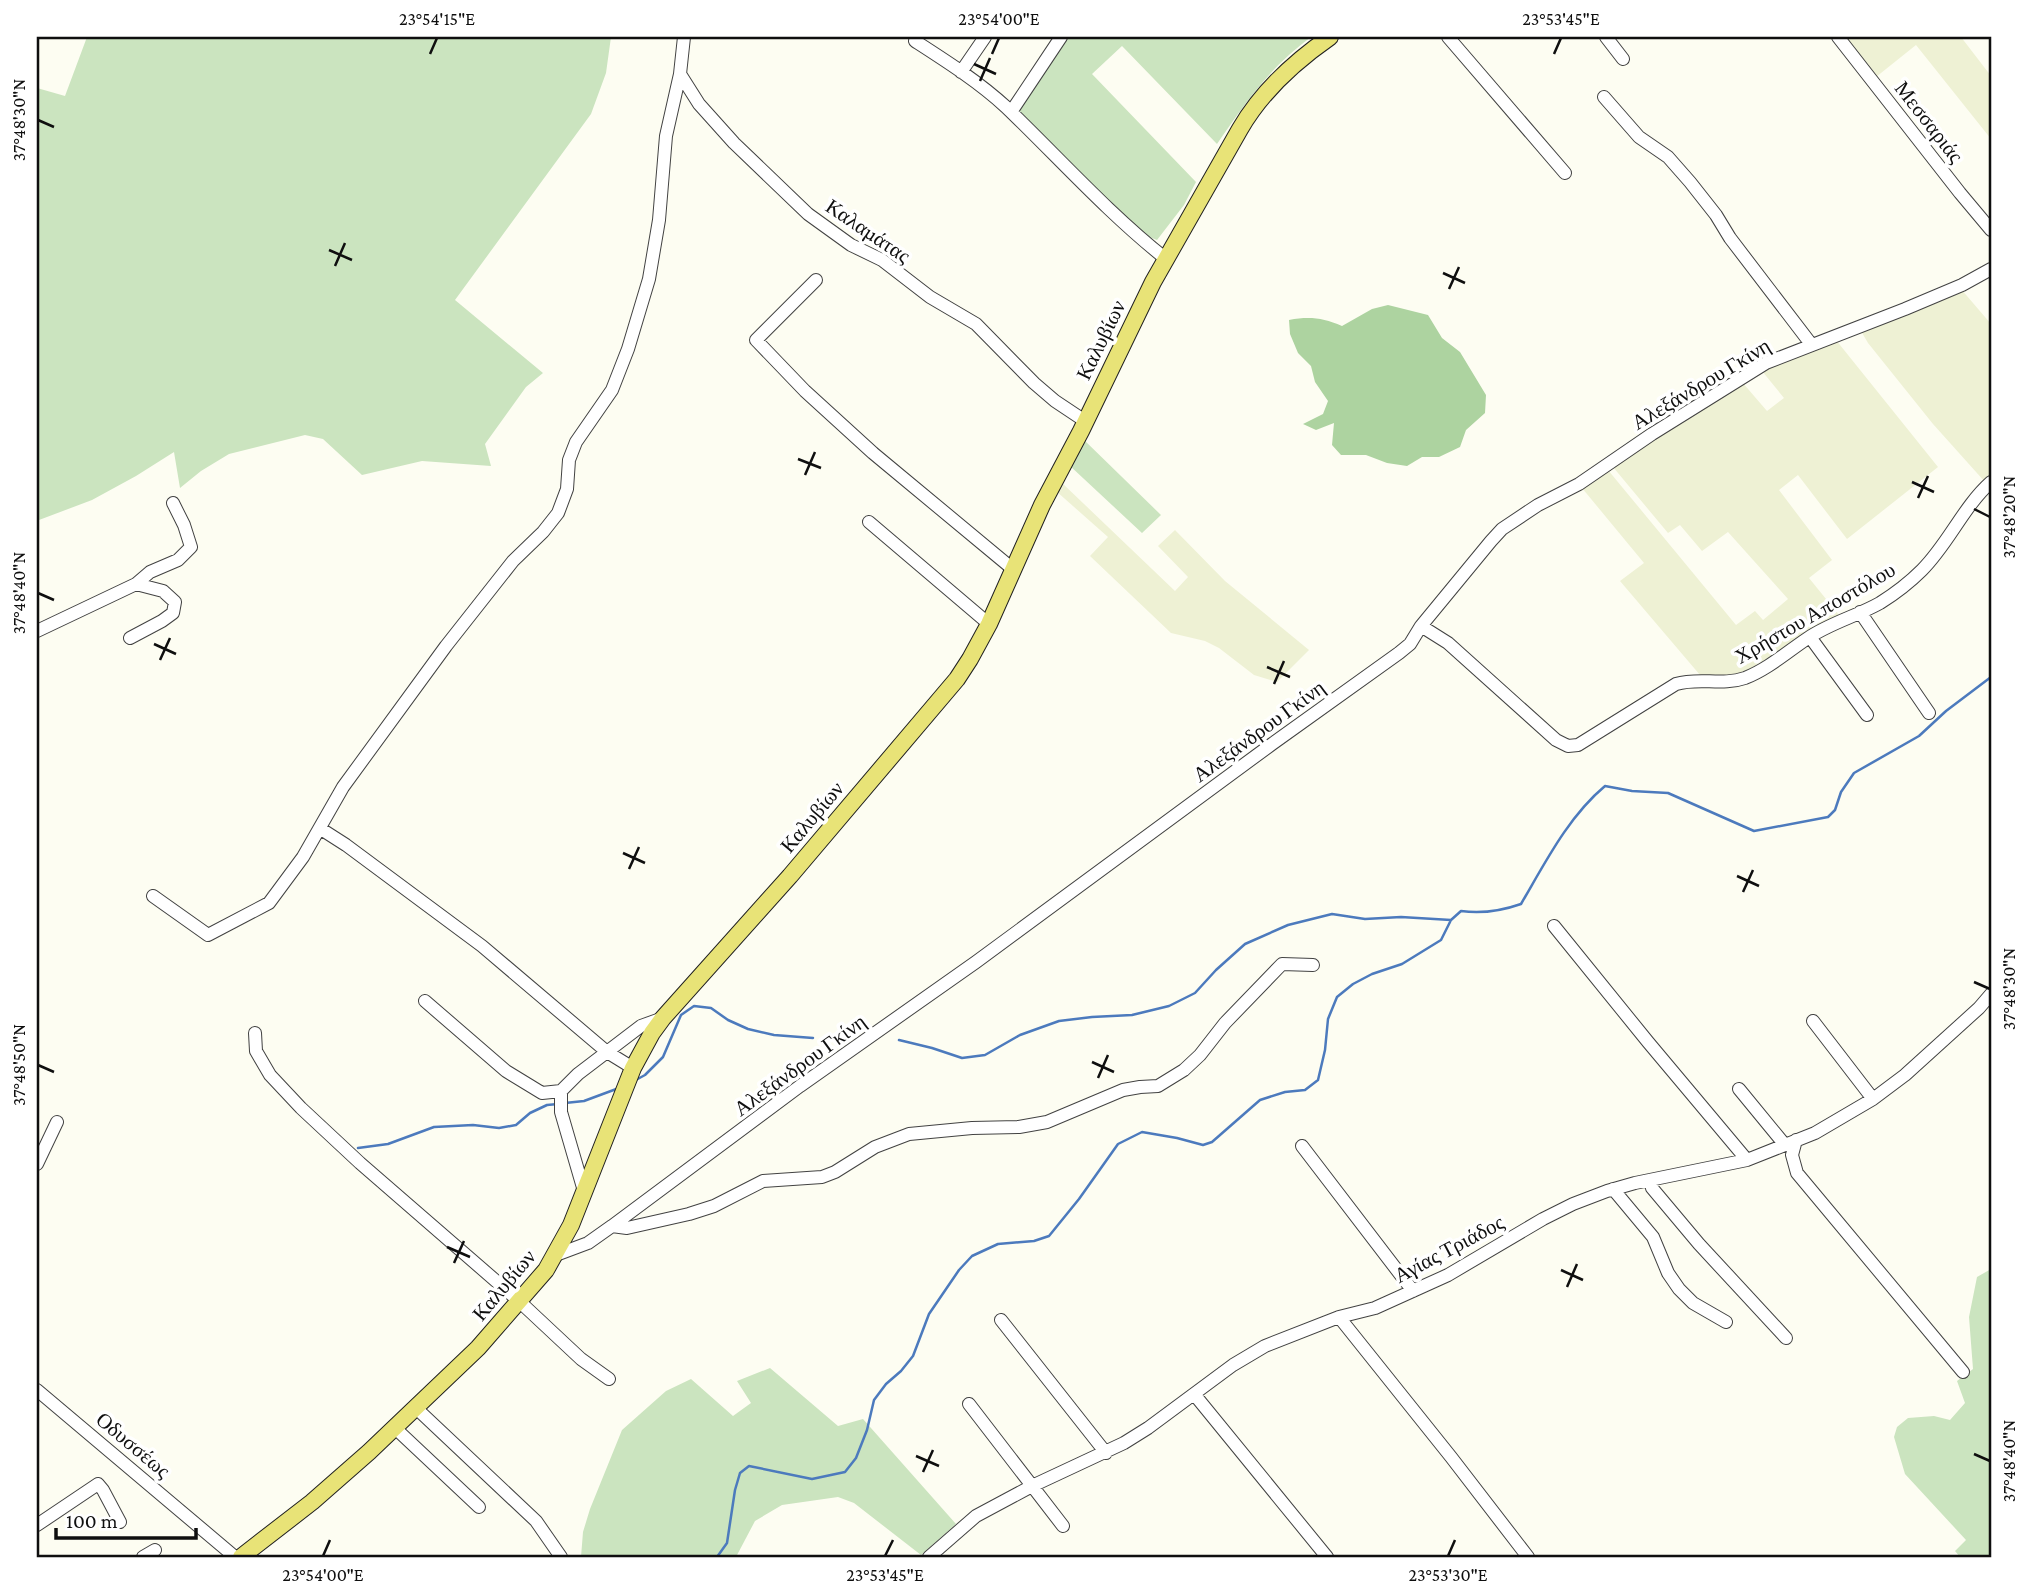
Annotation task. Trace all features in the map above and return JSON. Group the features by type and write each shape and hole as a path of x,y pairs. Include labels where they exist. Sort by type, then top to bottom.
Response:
{"main road":[{"name":"Καλυβίων","path":"241,1557 340,1479 395,1428 478,1348 546,1270 571,1225 631,1072 652,1033 957,679 989,624 1042,505 1147,293 1254,106 1306,53 1330,37"}],"street":[{"path":"153,896 208,935 270,903 303,858 343,787 446,646 513,561 558,513 567,489 569,460 576,442 612,390 628,349 649,279 659,220 666,136 680,74 684,37"},
{"path":"961,72 985,37"},
{"path":"1010,112 1061,37"},
{"path":"1448,37 1565,173"},
{"path":"1606,37 1623,59"},
{"name":"Μεσσαριάς","path":"1838,37 1991,230"},
{"path":"915,41 961,72 1010,112 1126,226 1166,259"},
{"name":"Καλαμάτας","path":"680,74 699,104 734,143 808,214 851,245 882,260 930,296 976,324 1034,383 1085,421"},
{"path":"1604,97 1639,137 1668,157 1689,182 1811,344"},
{"name":"Αλεξάνδρου Γκίνη","path":"556,1255 588,1243 612,1226 800,1086 976,962 1399,653 1410,644 1421,626 1473,561 1505,527 1538,505 1579,484 1721,389 1766,363 1905,309 1962,285 1991,269"},
{"path":"816,280 756,340 805,391 873,453 1014,570"},
{"name":"Χρήστου Αποστόλου","path":"1421,626 1448,643 1556,740 1567,746 1578,745 1676,684 1690,680 1727,682 1766,668 1810,636 1878,604 1905,587 1942,544 1978,494 1991,482"},
{"path":"37,631 136,584 150,572 178,560 191,547 173,503"},
{"path":"869,522 989,624"},
{"path":"130,638 173,613 175,602 163,591 136,584"},
{"path":"1860,612 1929,713"},
{"path":"1810,636 1867,715"},
{"path":"321,829 482,946 631,1072"},
{"path":"1554,926 1747,1160"},
{"path":"612,1226 627,1228 689,1214 714,1206 763,1181 822,1177 875,1147 909,1135 1047,1122 1122,1090 1158,1086 1184,1070 1200,1055 1225,1023 1282,964 1312,965"},
{"name":"Αγίας Τριάδος","path":"929,1557 976,1516 1032,1486 1106,1453 1148,1429 1233,1365 1257,1351 1339,1317 1375,1308 1448,1275 1573,1204 1613,1189 1747,1160 1791,1143 1844,1117 1905,1075 1991,994"},
{"path":"425,1001 506,1071 542,1093 560,1094"},
{"path":"584,1191 561,1112 560,1094 578,1074 641,1026 663,1018"},
{"path":"1813,1021 1873,1099"},
{"path":"255,1034 256,1051 270,1075 301,1108 581,1359 609,1379"},
{"path":"1739,1089 1791,1143 1791,1155 1797,1173 1963,1372"},
{"path":"37,1164 57,1122"},
{"path":"1302,1146 1413,1291"},
{"path":"1650,1180 1652,1188 1699,1244 1786,1338"},
{"path":"1613,1189 1653,1237 1668,1273 1679,1289 1693,1303 1726,1322"},
{"path":"1339,1317 1528,1557"},
{"path":"1002,1320 1106,1453"},
{"name":"Οδυσσέως","path":"37,1390 235,1557"},
{"path":"1194,1394 1327,1557"},
{"path":"968,1404 1063,1526"},
{"path":"416,1408 536,1521 561,1557"},
{"path":"395,1428 479,1507"},
{"path":"37,1525 98,1484 120,1522"},
{"path":"143,1557 155,1550"}],"green space":[{"path":"87,37 611,37 606,73 591,114 455,300 543,373 526,387 485,444 491,466 422,461 362,475 323,439 305,435 229,454 180,488 174,452 92,500 39,520 37,518 37,88 65,96"},
{"path":"1069,37 1311,37 1270,73 1217,144 1122,46 1092,74 1196,182 1184,205 1157,240 1137,232 1014,113"},
{"path":"1843,37 1961,37 1991,76 1991,139 1916,45 1876,77"},
{"path":"1961,289 1991,324 1991,476 1985,482 1933,424 1861,331"},
{"path":"1388,305 1428,315 1442,338 1460,352 1486,395 1485,413 1466,430 1460,447 1439,457 1422,457 1407,466 1387,463 1366,455 1341,455 1332,445 1334,423 1316,430 1303,424 1323,414 1328,401 1315,382 1311,366 1298,353 1290,334 1289,320 1316,318 1342,326 1372,309"},
{"path":"1836,340 1938,467 1847,539 1798,475 1779,490 1832,560 1809,578 1839,615 1811,629 1739,675 1721,678 1700,675 1620,581 1644,563 1582,488 1608,470 1736,625 1755,611 1763,620 1788,599 1728,532 1702,551 1680,525 1668,533 1613,467 1742,382 1767,411 1784,398 1762,371"},
{"path":"1082,438 1161,515 1142,533 1069,465"},
{"path":"1061,482 1175,591 1188,577 1158,546 1175,530 1225,581 1309,650 1277,682 1254,675 1219,648 1205,641 1171,633 1090,556 1108,537 1056,491"},
{"path":"1991,1269 1991,1557 1960,1557 1955,1551 1966,1540 1905,1474 1894,1437 1897,1427 1908,1418 1934,1416 1950,1420 1965,1403 1957,1381 1973,1369 1969,1317 1977,1277"},
{"path":"770,1368 838,1426 863,1419 956,1524 921,1555 854,1503 838,1497 782,1505 755,1521 736,1557 581,1557 583,1532 590,1509 622,1430 666,1391 691,1379 733,1416 751,1403 737,1381"}],"waterway":[{"path":"717,1557 727,1543 740,1473 749,1466 812,1479 845,1472 856,1458 867,1430 874,1400 913,1356 929,1314 959,1270 972,1256 998,1244 1034,1241 1049,1236 1118,1144 1142,1132 1203,1145 1212,1142 1260,1100 1285,1092 1305,1090 1318,1080 1328,1019 1337,997 1353,984 1402,964 1441,940 1451,920 1461,911 1491,911 1521,904 1568,826 1605,786 1668,793 1754,831 1828,817 1835,810 1841,792 1854,773 1919,736 1946,711 1991,677"},
{"path":"899,1040 962,1058 985,1055 1020,1035 1059,1021 1132,1015 1169,1006 1195,993 1245,944 1288,925 1332,914 1365,919 1401,917 1451,920"},
{"path":"634,1081 645,1075 663,1057 681,1015 694,1006 711,1008 748,1029 774,1035 813,1038"},
{"path":"565,1103 584,1101 619,1088"},
{"path":"358,1148 388,1144 434,1127 473,1125 499,1128 516,1125 530,1113 547,1105 558,1104"}]}
